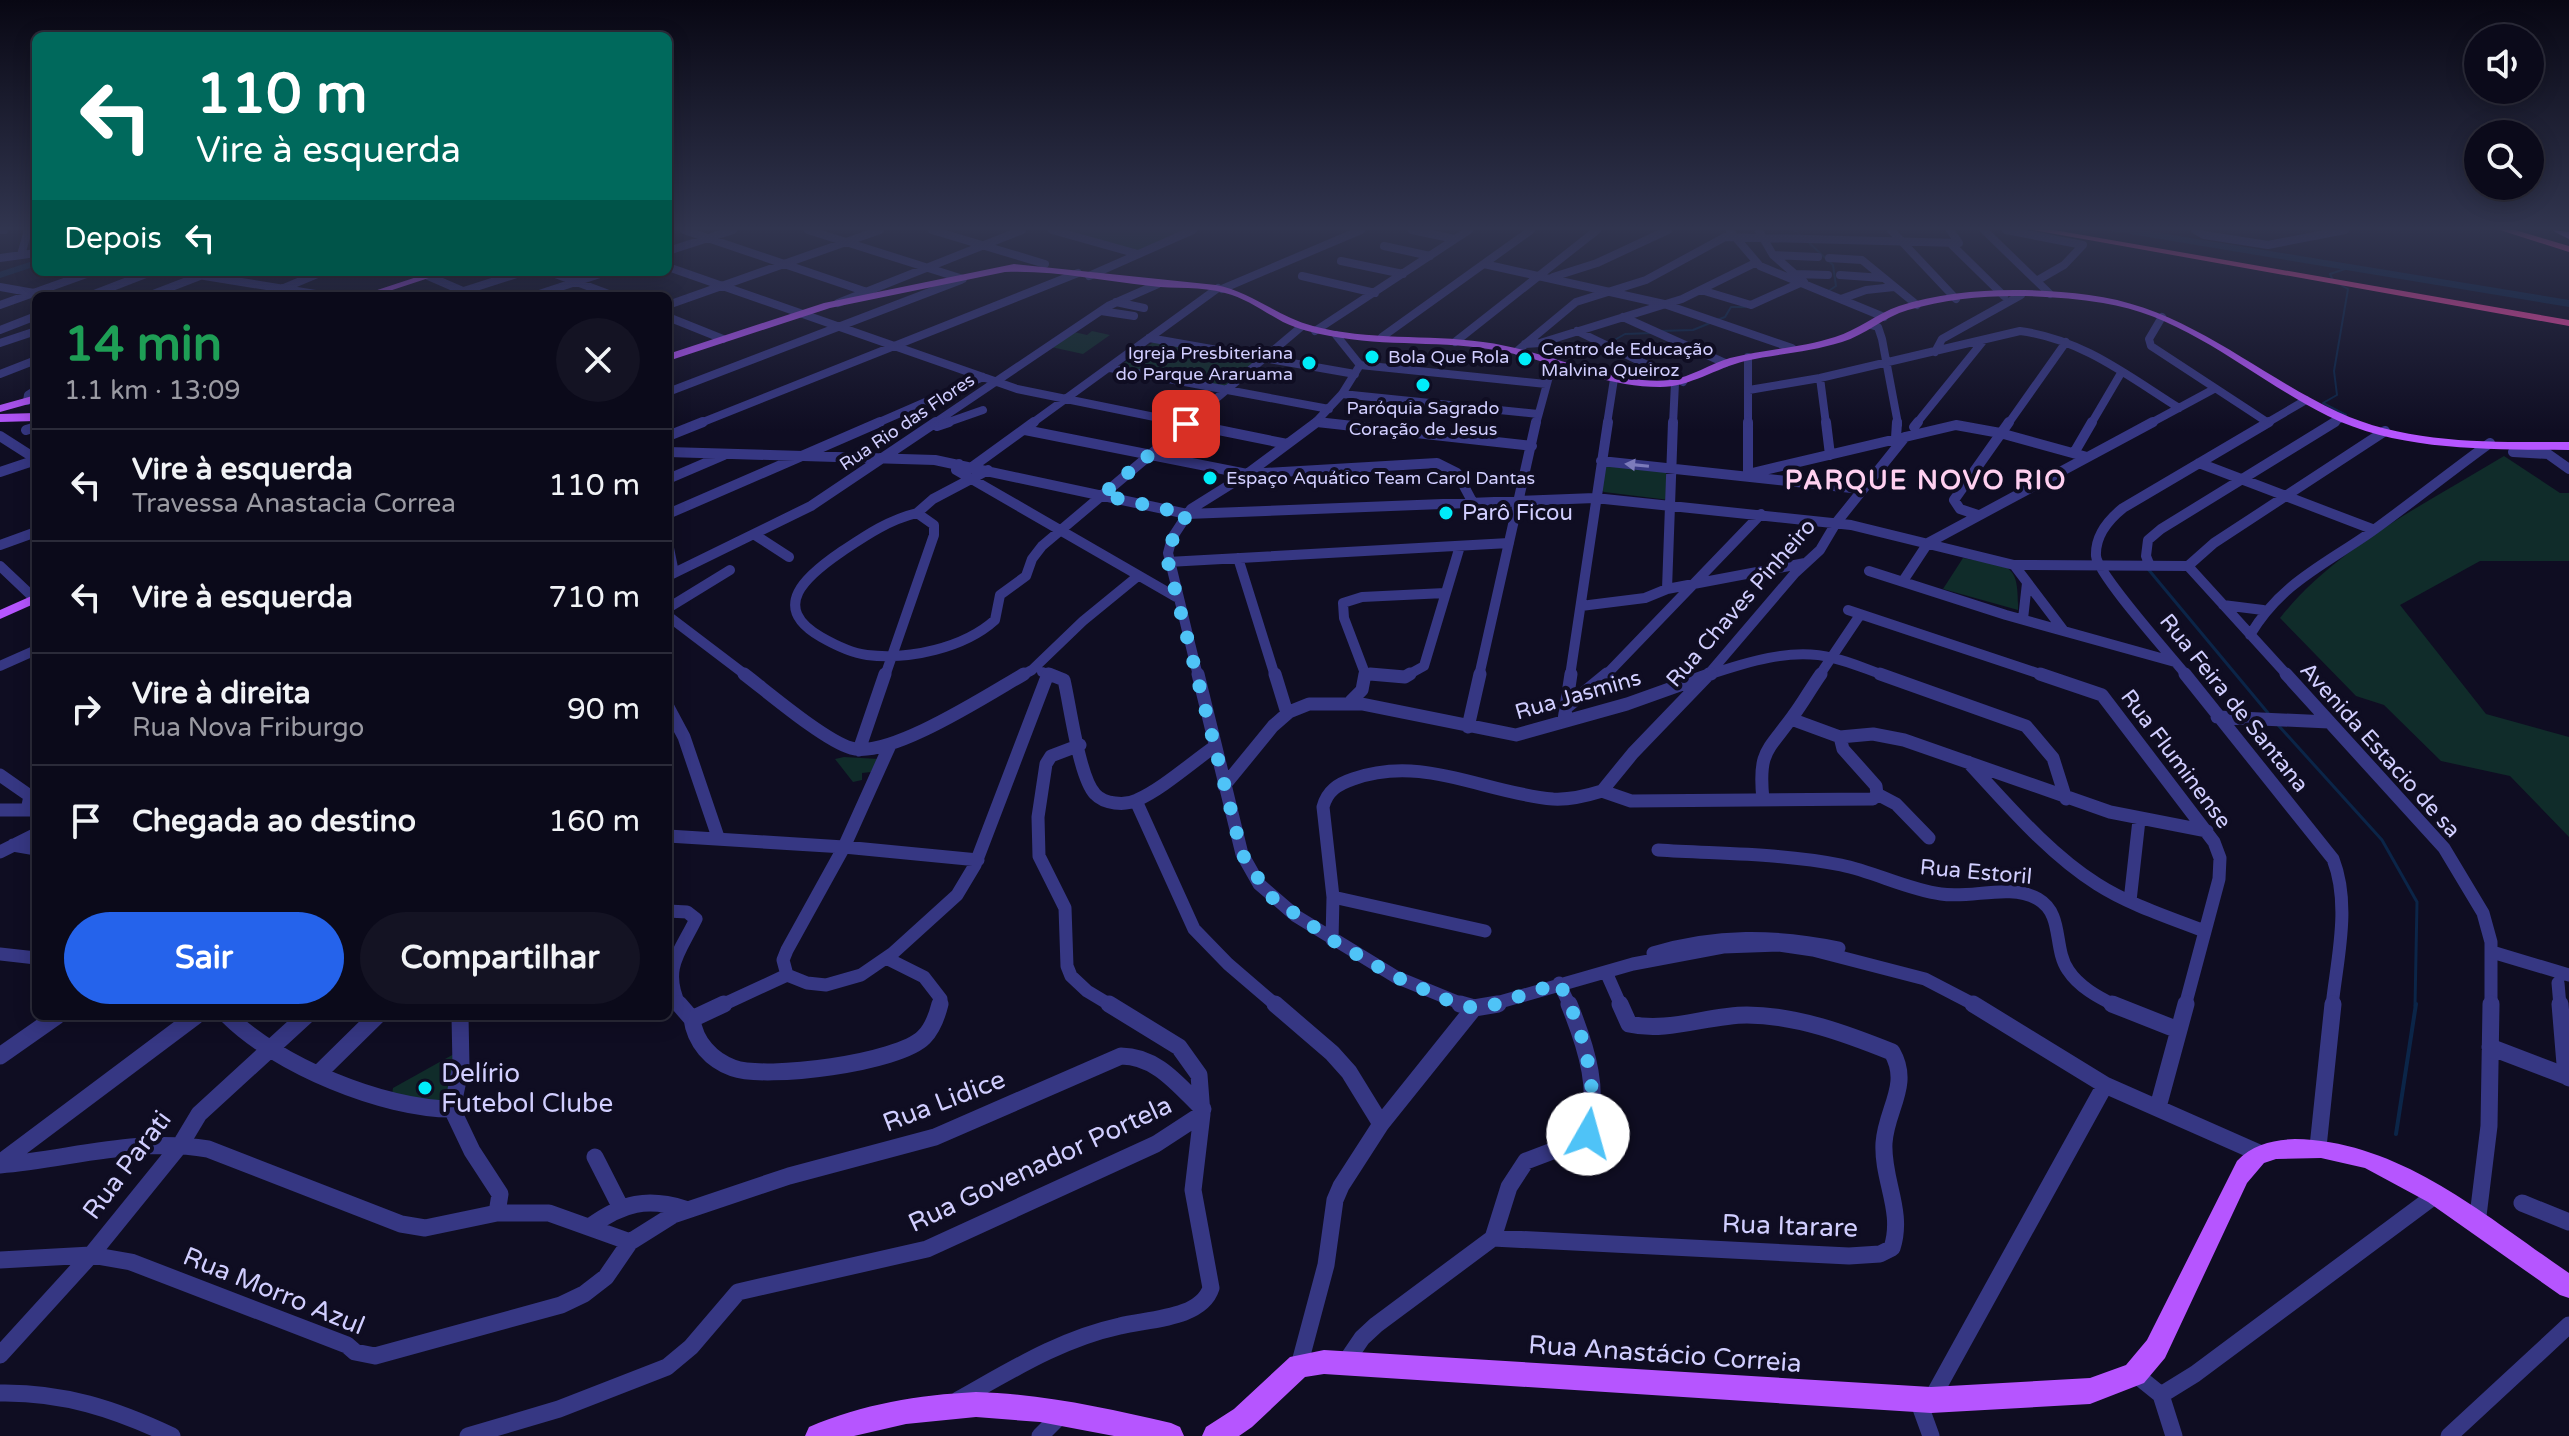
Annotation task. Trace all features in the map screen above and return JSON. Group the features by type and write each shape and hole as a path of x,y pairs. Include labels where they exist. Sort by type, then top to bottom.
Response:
{"highway":[{"path":"2421,297 2565,319"},
{"path":"2435,297 2565,319"}],"main road":[{"path":"672,357 838,303 878,297"},
{"path":"1237,297 1315,331 1521,348 1553,362 1614,379 1679,382 1725,363 1843,338 1884,317 1917,305 1988,297"},
{"path":"2077,297 2113,301 2199,333 2306,400 2341,418 2385,431 2490,443 2569,446"},
{"path":"0,409 31,400"},
{"path":"0,418 32,417"},
{"path":"0,615 32,601"},
{"path":"2135,1374 2156,1349 2239,1176 2250,1159 2259,1153 2318,1147 2376,1161 2437,1194 2569,1287"},
{"name":"Rua Anastácio Correia","path":"1299,1366 1345,1363 1924,1400 2090,1391 2135,1374"},
{"path":"1215,1436 1229,1430 1299,1366"},
{"path":"818,1436 847,1423 951,1403 1025,1405 1171,1436"}],"street":[{"path":"0,305 23,297"},
{"path":"752,297 996,382 1065,400 1287,444"},
{"path":"838,303 851,297"},
{"path":"672,390 916,297"},
{"path":"672,434 1024,297"},
{"name":"Rua Rio das Flores","path":"672,574 811,506 1101,311 1127,297"},
{"path":"972,467 1208,297"},
{"path":"1315,331 1369,297"},
{"path":"1382,337 1438,297"},
{"path":"1455,342 1511,297"},
{"path":"1521,348 1571,305 1593,297"},
{"path":"1635,297 1792,348"},
{"path":"1521,348 1682,297"},
{"path":"1724,297 1755,304 1766,297"},
{"path":"1836,297 1884,317"},
{"path":"1841,299 1847,297"},
{"path":"1907,297 1917,305"},
{"path":"1935,352 1942,339 2017,297"},
{"path":"1115,302 1144,308"},
{"path":"1101,311 1134,316"},
{"path":"1623,317 1725,363"},
{"path":"2162,317 2149,342 2214,389 2267,422"},
{"path":"0,330 32,318"},
{"path":"672,319 723,339"},
{"path":"1871,325 1878,327 1880,332 1900,438"},
{"path":"988,470 974,481 939,495 917,513 892,521 816,570 796,592 792,605 797,620 823,639 856,652 894,655 955,642 991,625 1000,595 1026,576 1036,552 1301,327"},
{"path":"1577,331 1679,382 1667,589"},
{"path":"0,343 32,332"},
{"path":"1749,390 1820,378 2027,332 2066,342 2103,357 2121,373 2179,408"},
{"path":"1336,335 1357,370"},
{"path":"1149,338 1357,370 1546,384"},
{"path":"1914,427 1984,340"},
{"path":"1978,515 1960,509 1954,502 2066,342"},
{"path":"1748,357 1748,475"},
{"path":"0,374 32,362"},
{"path":"1468,727 1538,414 1553,362"},
{"path":"0,365 32,370"},
{"path":"1110,368 1329,409"},
{"path":"1357,370 1342,394 1317,422 1187,514 1169,546 1168,562 1176,597 1242,854 1259,884 1296,916 1332,940 1431,994 1474,1008 1511,1001 1559,983 1633,964 1706,949 1753,944 1813,950 1925,979 1964,998 2105,1085 2259,1153"},
{"path":"2074,453 2121,373"},
{"path":"672,512 983,377"},
{"path":"1820,378 1830,455"},
{"path":"1564,720 1614,379"},
{"path":"1903,581 1928,543 2214,389"},
{"path":"1342,394 1538,414"},
{"path":"2098,565 2095,544 2110,518 2306,400"},
{"path":"927,427 983,410"},
{"path":"2150,566 2146,548 2154,534 2341,418"},
{"path":"1317,422 1532,446"},
{"path":"1898,425 1930,430"},
{"path":"1748,475 1956,425 2000,433 2087,457"},
{"path":"1025,430 1247,474 1437,463 1457,469 1473,503"},
{"path":"672,452 884,457 959,464 1187,514 1595,498 1836,523 1892,533 2014,565 2188,566 2214,543 2385,431"},
{"path":"1,438 32,457"},
{"name":"Rua Chaves Pinheiro","path":"1602,791 1795,573 1820,550 1836,523 1900,438"},
{"path":"2250,635 2263,610 2291,582 2372,529 2490,443"},
{"path":"2513,452 2548,454 2569,469"},
{"path":"672,477 728,453"},
{"path":"0,472 32,460"},
{"path":"1601,461 1861,489"},
{"path":"2199,463 2372,529"},
{"path":"959,464 956,470 1176,597"},
{"path":"859,750 934,535 934,525 917,513"},
{"path":"1568,706 1600,682 1761,514"},
{"path":"0,545 32,533"},
{"path":"755,535 789,557"},
{"path":"1168,562 1509,543"},
{"path":"1365,674 1405,677 1419,671 1428,658 1460,546"},
{"path":"1224,786 1287,713 1238,558"},
{"path":"1581,606 1645,598 1667,589 1807,562"},
{"path":"2014,565 2064,631"},
{"name":"Rua Feira de Santana","path":"2098,565 2217,717 2316,834 2338,872 2342,913 2318,1147"},
{"path":"0,566 32,595"},
{"path":"1779,566 1795,573"},
{"name":"Avenida Estacio de sa","path":"2188,566 2444,848 2477,900 2488,928 2492,952 2484,1192 2477,1224"},
{"path":"672,606 730,570"},
{"path":"1709,570 1724,577"},
{"path":"1869,571 2175,662"},
{"path":"672,619 800,718 845,747 859,750 890,745 1032,670 1083,621 1138,576"},
{"path":"2023,619 2027,583"},
{"path":"1351,701 1362,690 1365,674 1344,618 1343,603 1362,597 1445,593"},
{"path":"2222,605 2263,610"},
{"name":"Rua Fluminense","path":"1831,657 1854,613 2102,695 2207,831 2218,850 2220,872 2158,1107"},
{"path":"0,666 32,652"},
{"name":"Rua Jasmins","path":"1287,713 1319,702 1351,701 1516,735 1627,704 1710,672 1796,654 1831,657 2026,726 2048,748 2062,778 2066,799"},
{"path":"1051,655 1064,680 1092,791 1113,803 1136,801 1214,747"},
{"path":"1763,800 1763,759 1773,738 1791,719 1831,657"},
{"path":"1032,670 1064,680"},
{"path":"692,1019 787,975 807,984 839,984 857,979 888,959 964,887 978,860 993,811 1048,674"},
{"path":"672,715 691,754 703,801 718,837"},
{"path":"2217,717 2329,722"},
{"path":"1791,719 1840,737 1880,734 1966,760 2066,799 2139,820 2207,831"},
{"path":"1332,940 1333,897 1324,803 1331,789 1355,777 1385,768 1418,769 1548,798 1577,798 1602,791 1631,801 1873,799 1877,794 1876,786 1843,749 1840,737"},
{"path":"787,975 783,960 787,950 844,847 890,745"},
{"path":"951,1403 1059,1344 1203,1304 1211,1293 1196,1217 1193,1179 1202,1111 1199,1075 1179,1047 1087,991 1071,976 1067,966 1065,908 1039,856 1038,817 1048,759 1080,745"},
{"path":"1966,760 2071,863 2100,885 2130,901 2204,931"},
{"path":"0,775 30,796 31,810 0,810"},
{"path":"1877,794 1896,804 1929,838"},
{"path":"1136,801 1194,929 1228,964 1332,1053 1349,1072 1381,1124"},
{"path":"2130,901 2139,820"},
{"path":"6,849 32,836"},
{"path":"672,836 718,837 978,860"},
{"path":"6,849 32,849"},
{"name":"Rua Estoril","path":"1658,850 1838,865 1912,890 1947,896 2033,896 2054,914 2059,952 2065,966 2078,982 2108,1001 2178,1030"},
{"path":"1333,897 1485,931"},
{"path":"672,911 687,912 696,919 672,966"},
{"path":"2490,1047 2567,1077 2564,979 2492,952"},
{"path":"0,954 32,958"},
{"path":"672,979 678,1004 692,1019 699,1041 713,1057 735,1069 763,1071 881,1060 904,1051 933,1029 939,1018 941,999 924,977 888,959"},
{"name":"Rua Itarare","path":"1493,1238 1849,1256 1887,1252 1895,1240 1898,1212 1883,1143 1897,1100 1901,1075 1892,1052 1850,1035 1773,1016 1744,1015 1635,1027 1629,1024 1606,972"},
{"path":"1345,1363 1362,1338 1376,1325 1493,1238 1508,1187 1526,1161 1584,1139 1591,1125 1591,1082 1575,1019 1559,983"},
{"path":"1299,1366 1326,1265 1335,1200 1381,1124 1474,1008"},
{"path":"0,1056 51,1020"},
{"path":"0,1164 191,1020"},
{"path":"232,1020 249,1037 269,1048 387,1098 422,1108 452,1109"},
{"name":"Rua Parati","path":"0,1355 91,1255 181,1144 199,1114 301,1020"},
{"path":"321,1071 373,1020"},
{"path":"460,1020 461,1066 452,1109 472,1151 500,1194 497,1213"},
{"name":"Rua Lidice","path":"634,1238 685,1209 789,1176 935,1137 1121,1056 1135,1056 1152,1063 1202,1111"},
{"path":"1931,1436 1924,1400 2105,1085"},
{"name":"Rua Govenador Portela","path":"468,1436 559,1409 667,1367 691,1347 738,1292 927,1249 1156,1144 1202,1111"},
{"path":"0,1164 24,1164 142,1142 181,1144 208,1149 401,1224 437,1226 497,1213 549,1213 634,1238"},
{"path":"595,1157 621,1208"},
{"path":"2161,1395 2195,1374 2437,1194"},
{"path":"591,1226 621,1208 650,1199 685,1209"},
{"path":"2522,1203 2569,1222"},
{"name":"Rua Morro Azul","path":"0,1260 91,1255 131,1262 347,1345 365,1356 375,1356 561,1305 584,1294 606,1277 634,1238"},
{"path":"2449,1436 2569,1325"},
{"path":"2135,1374 2161,1395 2174,1436"},
{"path":"0,1393 67,1395 97,1402 172,1436"},
{"path":"1040,1436 1064,1412"}],"green space":[{"path":"1092,331 1110,335 1083,354 1051,347 1074,332 1087,335"},
{"path":"1155,341 1258,359 1225,388 1117,368"},
{"path":"2504,456 2560,493 2569,493 2569,561 2480,561 2400,605 2486,714 2569,737 2569,837 2510,776 2441,761 2384,705 2356,696 2280,618 2328,569 2355,548"},
{"path":"1606,465 1666,472 1669,500 1604,492 1601,490"},
{"path":"1963,558 2008,568 2016,582 2018,610 1943,589"},
{"path":"835,759 879,759 871,772 862,773 862,780 853,782"},
{"path":"454,1054 450,1094 443,1102 392,1094 393,1088"}],"water":[{"path":"2509,297 2569,300 2569,307"}],"waterway":[{"path":"2346,415 2323,403 2337,395 2334,371 2347,297"},
{"path":"1717,320 1725,317 1731,307 1745,307"},
{"path":"1659,331 1693,330 1710,323"},
{"path":"1611,342 1625,334 1652,333"},
{"path":"2148,569 2268,713"},
{"path":"2278,725 2382,840 2417,902 2415,1006"},
{"path":"2396,1134 2416,1004"}],"place":[{"name":"Bola Que Rola","path":"1372,357"},
{"name":"Centro de Educação Malvina Queiroz","path":"1525,359"},
{"name":"Igreja Presbiteriana do Parque Araruama","path":"1309,363"},
{"name":"Paróquia Sagrado Coração de Jesus","path":"1423,385"},
{"name":"Espaço Aquático Team Carol Dantas","path":"1210,478"},
{"name":"Parô Ficou","path":"1446,513"},
{"name":"Delírio Futebol Clube","path":"425,1088"}],"district":[{"name":"PARQUE NOVO RIO","path":"1926,480"}],"route":[{"path":"1186,424 1102,495 1187,514 1172,538 1168,562 1242,854 1249,868 1270,896 1332,940 1396,977 1452,1002 1474,1008 1487,1007 1559,983 1575,1019 1591,1082 1593,1105 1588,1134"}]}
